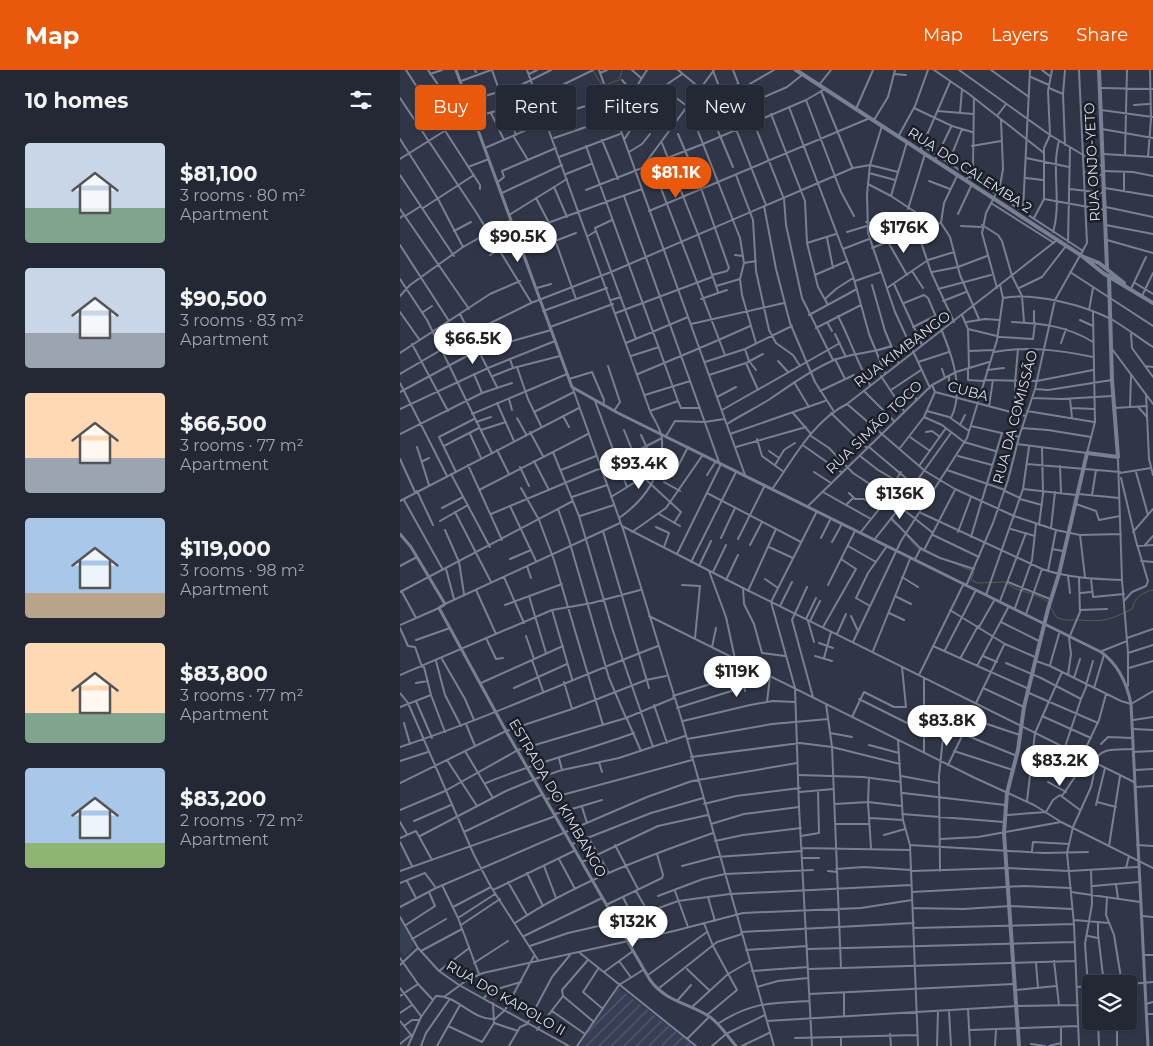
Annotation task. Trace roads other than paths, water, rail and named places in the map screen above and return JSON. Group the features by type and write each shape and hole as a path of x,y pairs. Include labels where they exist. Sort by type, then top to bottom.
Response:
{"main road":[{"name":"RUA DO CALEMBA 2","path":"798,70 823,90 856,109 972,184 992,201 1019,216 1056,242 1067,244 1107,268 1126,286 1153,303"},
{"name":"RUA ONJO-YETO","path":"1099,70 1107,268"},
{"path":"1099,263 1106,253"},
{"name":"RUA DO CALEMBA 2","path":"1082,254 1091,265 1109,276 1117,278"},
{"path":"1091,265 1094,260"},
{"path":"1019,1046 1004,833 1006,792 1016,756 1024,707 1059,574 1082,468 1087,454 1118,457 1112,380 1108,296 1109,276"},
{"path":"1110,286 1117,278"}],"street":[{"path":"406,70 480,185 480,189"},
{"path":"428,70 438,85"},
{"path":"430,74 442,70"},
{"path":"456,70 462,85"},
{"path":"461,81 492,70 497,85"},
{"path":"527,70 533,85"},
{"path":"529,74 537,70"},
{"path":"517,85 551,70"},
{"path":"563,85 593,70"},
{"path":"605,85 600,72 607,70"},
{"path":"632,70 642,78"},
{"path":"638,85 647,70"},
{"path":"678,70 696,85"},
{"path":"708,70 713,71"},
{"path":"733,70 738,84"},
{"path":"748,85 774,70"},
{"path":"819,85 831,70"},
{"path":"856,109 873,70"},
{"path":"898,137 914,108 928,70"},
{"path":"934,70 974,98 1044,153"},
{"path":"959,70 1050,135 1083,154 1104,171"},
{"path":"991,70 1029,97"},
{"path":"1019,216 1023,211 1026,178 1030,70"},
{"path":"1042,70 1051,77"},
{"path":"1034,219 1044,199 1044,153 1045,145 1050,135 1049,86 1052,70"},
{"path":"1065,70 1063,94 1065,145"},
{"path":"1079,70 1087,243 1082,254"},
{"path":"1125,155 1126,70"},
{"path":"1148,157 1152,117 1149,103 1151,89 1150,70"},
{"path":"702,85 713,71"},
{"path":"713,71 720,85"},
{"path":"649,211 803,145 872,120 888,97 895,72 906,75"},
{"path":"665,85 683,74"},
{"path":"764,97 787,87 803,74"},
{"path":"1030,77 1063,94"},
{"path":"622,80 627,85"},
{"path":"920,151 950,81"},
{"path":"1100,88 1151,89"},
{"path":"960,113 962,89"},
{"path":"764,117 806,100 823,90 853,168"},
{"path":"400,98 520,281 531,302"},
{"path":"966,181 973,166 974,98"},
{"path":"806,100 835,177 854,216"},
{"path":"1134,105 1153,102"},
{"path":"997,116 1006,104"},
{"path":"676,121 686,107"},
{"path":"789,107 854,280 885,374"},
{"path":"914,108 952,126 972,132"},
{"path":"1101,110 1152,117"},
{"path":"938,111 973,114"},
{"path":"486,115 496,112"},
{"path":"491,114 504,140"},
{"path":"771,114 805,204 807,243 815,275 828,305"},
{"path":"997,288 982,239 982,226 997,192 1003,169 1001,120"},
{"path":"882,126 870,165 866,226 869,240 912,353 935,392 924,417 910,438 900,448"},
{"path":"934,160 952,126"},
{"path":"553,138 586,127"},
{"path":"947,168 962,129"},
{"path":"1102,129 1151,137"},
{"path":"479,130 622,526 640,590 682,721 702,798 721,857 774,1046"},
{"path":"513,130 528,160"},
{"path":"485,148 526,130"},
{"path":"550,130 650,411 662,438 657,468 651,486 638,503 619,518"},
{"path":"620,130 745,475"},
{"path":"624,140 630,130"},
{"path":"647,167 647,160 662,143 670,130"},
{"path":"697,130 740,238 744,263 740,280 746,311 756,343"},
{"path":"718,130 732,167"},
{"path":"586,190 618,179 735,130"},
{"path":"737,130 765,206 784,303 806,362 820,392 832,412 868,448 901,472 914,485"},
{"path":"757,130 784,199 786,225 796,279 809,315 844,379"},
{"path":"400,159 445,131"},
{"path":"559,157 621,134"},
{"path":"629,152 642,144 650,134"},
{"path":"616,313 729,270 716,227 678,134"},
{"path":"400,139 438,199 463,248"},
{"path":"602,140 618,179"},
{"path":"1054,232 1057,203 1056,164 1059,140"},
{"path":"972,146 1001,141"},
{"path":"891,196 907,142"},
{"path":"662,143 684,196 718,292"},
{"path":"586,146 678,402 681,408 700,408"},
{"path":"923,146 997,192 1054,232 1067,244"},
{"path":"498,182 504,177 502,171 556,148"},
{"path":"1019,288 1042,277 1067,244 1070,148"},
{"path":"908,209 926,154"},
{"path":"1103,154 1153,157"},
{"path":"1026,158 1069,167"},
{"path":"468,167 489,159"},
{"path":"566,174 592,164"},
{"path":"502,193 562,165"},
{"path":"652,165 725,355"},
{"path":"400,374 531,302 612,272 853,168 870,165 898,172"},
{"path":"1084,172 1124,172 1153,176"},
{"path":"1124,172 1124,190"},
{"path":"869,173 895,180"},
{"path":"736,174 751,212 756,262 769,330 778,344 793,355 800,366"},
{"path":"400,175 454,256"},
{"path":"957,175 942,209 941,223 948,230 962,281 979,320"},
{"path":"400,218 438,199 474,176"},
{"path":"1026,178 1043,180"},
{"path":"509,215 567,179"},
{"path":"929,181 950,189"},
{"path":"868,184 891,196 932,224"},
{"path":"958,214 972,184"},
{"path":"554,187 567,217"},
{"path":"1105,188 1153,196"},
{"path":"516,235 642,189"},
{"path":"1070,189 1105,193"},
{"path":"624,196 719,462 707,493 677,554"},
{"path":"536,198 549,223 576,299"},
{"path":"1044,199 1069,205 1153,217"},
{"path":"992,201 1056,242"},
{"path":"400,209 469,309"},
{"path":"400,296 422,277 463,248 487,232 511,220"},
{"path":"612,220 595,226 596,231 636,339"},
{"path":"454,231 471,222"},
{"path":"866,222 880,225 890,223"},
{"path":"872,248 932,224 941,223"},
{"path":"1106,225 1153,234"},
{"path":"847,232 866,226"},
{"path":"961,226 982,226 1000,238 1012,276 1022,296 1024,322"},
{"path":"917,230 938,290 954,322"},
{"path":"588,236 596,231"},
{"path":"523,253 576,233"},
{"path":"807,243 836,234"},
{"path":"827,238 833,268"},
{"path":"843,250 869,240"},
{"path":"1107,240 1153,254"},
{"path":"888,242 907,274"},
{"name":"RUA KIMBANGO","path":"773,488 811,436 832,412 847,404 898,362 941,332 1056,242"},
{"path":"400,245 449,321"},
{"path":"490,255 499,250"},
{"path":"887,288 928,260 954,252"},
{"name":"RUA DA COMISSÃO","path":"919,674 950,610 974,569 985,543 1005,490 1019,437 1035,389 1055,300 1082,254"},
{"path":"735,255 743,256"},
{"path":"931,272 958,267 987,256"},
{"path":"1131,289 1146,257"},
{"path":"815,275 847,261"},
{"path":"744,263 756,262"},
{"path":"912,271 923,288"},
{"path":"825,299 836,288 854,280 881,272"},
{"path":"1070,272 1153,326"},
{"path":"1142,296 1153,273"},
{"path":"938,290 962,281 992,274"},
{"path":"400,279 423,312 492,452"},
{"path":"716,286 740,280"},
{"path":"400,347 401,352 496,291 520,281"},
{"path":"1135,283 1153,294"},
{"path":"535,289 551,284"},
{"path":"894,284 923,345"},
{"path":"872,285 891,346 898,362"},
{"path":"853,642 896,551 957,456 969,431 998,335 1002,298 1000,285"},
{"path":"543,311 607,288"},
{"path":"1089,311 1093,288"},
{"path":"809,315 857,289"},
{"path":"702,298 727,290"},
{"path":"943,301 967,292"},
{"path":"904,303 925,295 935,316 956,372 958,397 951,418"},
{"path":"1002,298 1022,296 1055,300 1089,311 1110,319 1153,347"},
{"path":"611,300 621,297"},
{"path":"691,324 784,303"},
{"path":"502,326 506,339 509,342 550,329 613,304"},
{"path":"816,328 861,305"},
{"path":"423,312 432,306"},
{"path":"968,329 1033,339 1034,311"},
{"path":"400,312 419,339"},
{"path":"1017,444 1087,454 1095,422 1092,382 1093,313"},
{"path":"460,314 497,387"},
{"path":"962,315 967,322 968,329 968,380 1037,381 1093,370"},
{"path":"838,316 850,340 854,355 870,385"},
{"path":"913,327 935,316"},
{"path":"626,343 688,317"},
{"path":"967,322 1000,320"},
{"path":"1080,320 1093,326"},
{"path":"827,322 832,331"},
{"path":"1012,322 1049,324 1066,329 1093,342"},
{"path":"638,374 681,355 700,350 750,326"},
{"path":"705,362 745,349 792,326"},
{"path":"1061,343 1066,329"},
{"path":"1131,332 1132,348 1153,376"},
{"path":"476,343 499,334"},
{"path":"835,334 845,356"},
{"path":"400,409 474,374 554,340"},
{"path":"722,410 840,343"},
{"path":"412,344 448,411"},
{"path":"727,424 810,371 845,356 876,351 891,346"},
{"path":"400,392 449,365 488,347"},
{"path":"631,356 659,347"},
{"path":"1111,347 1153,404"},
{"path":"1016,414 1015,380 1018,348"},
{"path":"969,351 1044,348 1093,357"},
{"path":"745,349 756,370"},
{"path":"917,362 949,352"},
{"path":"709,375 746,363 764,354"},
{"path":"492,376 515,367 560,356"},
{"path":"510,359 541,426"},
{"path":"778,361 788,372"},
{"name":"RUA SIMÃO TOCO","path":"808,506 904,410 931,387 956,372 989,362"},
{"path":"746,363 758,390"},
{"path":"608,366 620,402 614,411"},
{"path":"1145,366 1153,366"},
{"path":"986,370 1004,368"},
{"path":"942,369 945,378"},
{"path":"891,390 921,370"},
{"path":"569,379 592,372 604,400 603,405"},
{"path":"474,374 482,393"},
{"path":"472,414 526,393 567,374"},
{"path":"1130,407 1132,374"},
{"path":"820,392 854,375"},
{"path":"881,376 904,410"},
{"path":"949,376 949,384"},
{"path":"989,406 992,380"},
{"path":"1035,389 1048,390 1112,380"},
{"path":"645,395 690,381"},
{"path":"794,382 809,407"},
{"path":"400,383 422,424 446,476"},
{"path":"400,434 482,393 512,383"},
{"path":"572,387 614,411 773,488 857,532 1000,601 1059,634 1103,654 1128,686"},
{"path":"717,397 736,387"},
{"path":"864,390 894,422"},
{"path":"534,412 574,392"},
{"name":"CUBA","path":"935,392 1026,416"},
{"path":"911,393 917,400"},
{"path":"1146,394 1153,475"},
{"path":"1032,398 1113,396"},
{"path":"1070,398 1073,419"},
{"path":"509,399 512,410"},
{"path":"594,400 627,487"},
{"path":"730,434 826,400"},
{"path":"650,411 678,402"},
{"path":"497,403 514,441"},
{"path":"847,404 925,471 940,482 971,497 1014,516 1067,533 1080,535 1121,534"},
{"path":"1114,408 1147,406"},
{"path":"1139,407 1141,412 1147,417"},
{"path":"400,501 541,426 579,408"},
{"path":"1071,408 1094,409"},
{"path":"927,411 951,418 969,431"},
{"path":"1027,411 1095,422"},
{"path":"793,413 806,427 811,436 829,448 853,473 888,497 933,534 979,557"},
{"path":"476,422 491,416"},
{"path":"563,416 569,427"},
{"path":"960,425 965,416"},
{"path":"924,417 946,428 964,442 996,451"},
{"path":"517,418 526,434"},
{"path":"456,472 440,437 475,419"},
{"path":"491,514 618,462 667,436 675,421 705,422 724,419"},
{"path":"444,447 480,429 506,422"},
{"path":"971,426 1019,437"},
{"path":"735,447 806,427"},
{"path":"919,466 946,428"},
{"path":"1022,428 1092,437"},
{"path":"624,430 643,477 680,512 674,523"},
{"path":"530,432 543,456"},
{"path":"926,432 932,432 940,436"},
{"path":"874,540 901,507 951,432"},
{"path":"479,490 588,433"},
{"path":"971,537 1002,433"},
{"path":"470,434 481,458"},
{"path":"642,435 657,468"},
{"path":"910,438 930,451"},
{"path":"757,440 761,455 784,472"},
{"path":"775,466 784,450 795,444"},
{"path":"804,446 842,472"},
{"path":"986,595 1023,489 1029,446"},
{"path":"418,447 430,485"},
{"path":"673,476 688,447"},
{"path":"1014,610 1031,565 1042,505 1042,447"},
{"path":"497,450 509,474"},
{"path":"769,451 779,458"},
{"path":"553,452 574,501 631,686 653,747"},
{"path":"632,532 659,514 670,503 680,491 703,454"},
{"path":"860,455 874,468 928,499"},
{"path":"561,470 596,456"},
{"path":"957,456 992,465"},
{"path":"1118,457 1133,532 1148,584 1132,592 1124,601"},
{"path":"423,461 429,458"},
{"path":"400,459 433,525"},
{"path":"534,460 549,490"},
{"path":"707,475 719,462"},
{"path":"1027,464 1082,468 1120,474 1151,468"},
{"path":"468,465 502,540"},
{"path":"1060,466 1061,492"},
{"path":"520,468 528,486"},
{"path":"611,497 657,468"},
{"path":"947,470 1042,505"},
{"path":"1092,495 1096,470"},
{"path":"691,562 736,471"},
{"path":"814,472 830,483"},
{"path":"896,480 901,472"},
{"path":"1136,472 1148,516"},
{"path":"452,474 490,547"},
{"path":"1120,474 1122,580 1129,668 1128,686 1132,704 1137,860 1148,1046"},
{"path":"664,482 680,491"},
{"path":"572,497 607,485"},
{"path":"738,539 766,485"},
{"path":"521,488 539,520 552,554 603,725"},
{"path":"873,651 902,578 913,559 933,534 955,489"},
{"path":"1023,489 1120,498"},
{"path":"1119,490 1124,490"},
{"path":"822,491 871,519"},
{"path":"1051,528 1056,492"},
{"path":"707,493 801,542"},
{"path":"849,493 853,498 871,502"},
{"path":"442,508 464,497"},
{"path":"828,585 857,532 871,519 888,497"},
{"path":"958,532 971,497"},
{"path":"846,505 853,498"},
{"path":"403,499 444,569 454,599"},
{"path":"416,618 401,592 490,547 574,501"},
{"path":"1074,504 1096,511 1098,520 1121,516"},
{"path":"579,516 614,505"},
{"path":"440,521 468,506"},
{"path":"510,506 536,561"},
{"path":"721,538 735,508"},
{"path":"558,509 605,667 614,692 641,751"},
{"path":"1133,532 1153,509"},
{"path":"812,1046 799,807 800,788 796,743 796,688 785,656 771,602 816,511"},
{"path":"455,512 491,582"},
{"path":"920,513 1017,559 1048,571 1091,579 1122,580"},
{"path":"659,514 680,526"},
{"path":"821,538 831,518"},
{"path":"891,518 922,549 974,569"},
{"path":"750,545 762,522"},
{"path":"445,732 430,695 428,680 415,647 408,646 400,627 454,599 620,523"},
{"path":"832,542 842,524"},
{"path":"622,526 698,566 873,651 1134,782"},
{"path":"656,527 669,533 664,548"},
{"path":"748,591 776,529"},
{"path":"1010,529 1035,536"},
{"path":"445,530 459,562 464,595"},
{"path":"1048,571 1056,530"},
{"path":"603,531 649,688"},
{"path":"1000,601 1026,533"},
{"path":"400,534 445,604"},
{"path":"1080,535 1085,578"},
{"path":"1145,545 1153,536"},
{"path":"698,566 711,541"},
{"path":"712,572 726,545"},
{"path":"848,546 876,562"},
{"path":"870,606 856,598 887,546"},
{"path":"1137,546 1153,546"},
{"path":"769,547 793,558"},
{"path":"1052,549 1064,551"},
{"path":"510,559 531,550"},
{"path":"726,580 738,555"},
{"path":"400,566 416,557"},
{"path":"823,628 856,569 841,559"},
{"path":"1142,561 1153,562"},
{"path":"527,566 531,578"},
{"path":"1025,615 1035,594 1042,569"},
{"path":"709,571 726,617 735,659"},
{"path":"504,576 524,623"},
{"path":"1068,576 1067,582 1070,593"},
{"path":"1068,675 1071,654 1069,638 1080,610 1079,577"},
{"path":"765,578 778,588"},
{"path":"902,578 918,587"},
{"path":"1091,579 1091,592 1094,597 1124,594"},
{"path":"780,606 792,582"},
{"path":"1008,582 1051,600"},
{"path":"505,605 562,584"},
{"path":"682,585 700,586 695,638"},
{"path":"806,586 794,613 794,630 813,697"},
{"path":"743,588 744,604 754,624 762,653 785,656"},
{"path":"476,590 496,634"},
{"path":"400,675 442,659 552,610 587,604 640,590"},
{"path":"944,651 976,590"},
{"path":"1080,593 1091,592"},
{"path":"529,596 546,653"},
{"path":"895,596 911,604"},
{"path":"814,642 808,620 816,598"},
{"path":"961,658 995,600"},
{"path":"808,620 820,601"},
{"path":"977,666 1009,606"},
{"name":"ESTRADA DO KIMBANGO","path":"439,608 506,731 647,975 658,989 677,1002 708,1016 718,1024 736,1046"},
{"path":"1080,610 1107,609"},
{"path":"552,610 572,679"},
{"path":"950,610 1004,644 1106,694 1132,704"},
{"path":"889,613 904,620"},
{"path":"837,634 846,614"},
{"path":"649,616 948,765 1027,801 1061,822 1153,868"},
{"path":"851,616 858,631"},
{"path":"1000,622 1041,642"},
{"path":"416,640 450,628"},
{"path":"712,647 716,628"},
{"path":"1094,688 1103,654 1111,646 1153,629"},
{"path":"824,658 831,632"},
{"path":"1050,666 1059,634"},
{"path":"526,636 543,691"},
{"path":"486,638 496,659 503,658"},
{"path":"819,642 833,648"},
{"path":"976,703 1004,644"},
{"path":"1128,653 1153,644"},
{"path":"480,683 563,646"},
{"path":"400,747 432,738 564,682 658,646"},
{"path":"933,646 1098,723"},
{"path":"815,656 832,660"},
{"path":"982,656 997,662"},
{"path":"442,659 450,676 459,686 474,720"},
{"path":"1074,678 1080,659"},
{"path":"436,661 444,695 461,726"},
{"path":"1032,764 1057,772 1087,685 1093,661"},
{"path":"1129,668 1153,661"},
{"path":"1006,663 1081,699"},
{"path":"514,688 567,664"},
{"path":"852,717 864,692 894,707 905,708 902,666"},
{"path":"400,810 445,791 518,750 626,718 673,697 755,670"},
{"path":"1027,801 1034,733 1062,672"},
{"path":"743,673 745,691"},
{"path":"400,783 506,731 572,710 646,680 667,676"},
{"path":"767,702 770,676"},
{"path":"924,678 926,716 924,752"},
{"path":"416,684 428,680"},
{"path":"564,682 572,710"},
{"path":"677,708 744,687"},
{"path":"983,688 1024,707"},
{"path":"1132,704 1153,691"},
{"path":"400,693 408,703 451,805 481,868 495,894 538,960"},
{"path":"1082,756 1098,723 1106,694"},
{"path":"400,707 430,695"},
{"path":"859,699 907,724 924,728"},
{"path":"416,701 432,738"},
{"path":"682,721 731,708 767,702 796,702"},
{"path":"826,704 832,747 836,870 841,927 841,968"},
{"path":"654,706 667,742"},
{"path":"917,712 926,716"},
{"path":"1042,716 1091,738"},
{"path":"1132,720 1153,716"},
{"path":"420,836 493,798 535,779 562,770 641,751 686,737 796,721 828,719"},
{"path":"404,723 410,744"},
{"path":"984,723 1020,735"},
{"path":"466,724 475,746"},
{"path":"940,871 939,783 944,728"},
{"path":"1132,729 1153,730"},
{"path":"830,732 852,738"},
{"path":"486,783 528,767 634,733"},
{"path":"948,765 963,734 1016,756"},
{"path":"1101,744 1108,737 1132,738"},
{"path":"898,740 902,820 910,845 912,870 911,885 918,1046"},
{"path":"546,799 692,758 796,743 832,747 900,764"},
{"path":"869,745 899,753"},
{"path":"1080,1046 1074,920 1067,853 1073,827 1091,787 1098,755 1108,749 1153,752"},
{"path":"464,750 486,783 493,798"},
{"path":"954,751 1013,770"},
{"path":"400,762 428,752"},
{"path":"559,758 562,770"},
{"path":"446,759 477,806"},
{"path":"1046,812 1054,798 1062,796 1066,792 1087,759"},
{"path":"599,762 602,772"},
{"path":"400,907 442,885 647,797 698,780 798,763"},
{"path":"1105,768 1097,803 1116,807"},
{"path":"1134,770 1153,769"},
{"path":"799,775 870,778 901,782"},
{"path":"901,776 939,783"},
{"path":"1109,846 1120,776"},
{"path":"870,778 868,824 871,848"},
{"path":"1048,782 1066,792"},
{"path":"1134,787 1153,786"},
{"path":"704,804 736,796 800,788"},
{"path":"799,792 833,789"},
{"path":"801,836 819,833 818,791"},
{"path":"902,793 1005,805"},
{"path":"464,832 543,794"},
{"path":"1062,796 1080,810"},
{"path":"572,844 657,810 702,798"},
{"path":"400,871 602,800"},
{"path":"834,804 868,802 902,806"},
{"path":"414,821 451,805"},
{"path":"582,806 586,823"},
{"path":"710,824 744,814 799,807"},
{"path":"1005,815 1046,812"},
{"path":"902,814 1004,822"},
{"path":"582,862 658,826 708,815"},
{"path":"869,818 902,820"},
{"path":"400,822 407,834"},
{"path":"939,839 962,839 1061,822"},
{"path":"835,824 868,824"},
{"path":"715,841 743,835 801,828"},
{"path":"884,835 905,830"},
{"path":"412,866 400,840 407,834 416,831 432,860"},
{"path":"515,923 556,898 592,880 713,834"},
{"path":"588,837 609,873"},
{"path":"1032,851 1034,842 1069,844"},
{"path":"615,845 648,912 655,934"},
{"path":"910,845 939,848 1067,853 1088,852"},
{"path":"1137,845 1153,846"},
{"path":"682,866 708,858 802,849 871,848 910,850"},
{"path":"400,855 405,851"},
{"path":"453,906 575,851"},
{"path":"606,905 663,876 657,854"},
{"path":"1126,868 1129,856"},
{"path":"802,858 819,858"},
{"path":"559,859 575,889"},
{"path":"544,866 556,898"},
{"path":"828,871 864,867 940,871 1007,868 1069,871 1138,867"},
{"path":"658,896 703,879 725,874 813,870"},
{"path":"1089,975 1085,944 1090,922 1093,886 1091,870"},
{"path":"400,883 425,873 436,888"},
{"path":"527,873 543,906"},
{"path":"406,880 416,898"},
{"path":"508,882 527,915"},
{"path":"1093,886 1139,882"},
{"path":"442,885 458,918 468,949 479,974"},
{"path":"619,928 648,912 678,901 730,894 911,885"},
{"path":"1116,885 1118,899"},
{"path":"912,892 1009,887 1071,888"},
{"path":"675,891 688,927"},
{"path":"405,925 434,908 435,904 428,892"},
{"path":"1071,892 1140,902"},
{"path":"458,918 495,894"},
{"path":"623,897 642,937"},
{"path":"708,897 715,921"},
{"path":"1107,897 1109,924 1115,941 1121,975"},
{"path":"524,936 602,898"},
{"path":"421,952 461,927 500,899"},
{"path":"444,997 459,985 479,974 538,960 570,955 627,940 715,921 736,914 861,908 912,900"},
{"path":"913,908 963,909 1010,906 1072,909"},
{"path":"1141,916 1153,917"},
{"name":"RUA DO KAPOLO II","path":"400,917 418,948 439,971 459,985 537,1030 569,1046"},
{"path":"412,939 446,920"},
{"path":"1074,920 1109,924"},
{"path":"530,946 568,933 616,922"},
{"path":"1098,922 1103,975"},
{"path":"687,1039 708,1016 737,992 713,946 704,923"},
{"path":"658,989 717,942 742,933 914,923"},
{"path":"914,928 1074,924"},
{"path":"647,975 707,932"},
{"path":"1088,936 1098,938"},
{"path":"474,963 508,941"},
{"path":"746,950 1074,942"},
{"path":"401,964 418,948"},
{"path":"439,971 468,949"},
{"path":"604,973 633,951"},
{"path":"580,952 598,969 696,1046"},
{"path":"509,1046 518,1031 527,1024 552,976 570,955"},
{"path":"1143,955 1153,955"},
{"path":"408,1046 419,1020 432,999 436,996 444,997 483,1018 495,1018 505,1010 534,956"},
{"path":"400,958 401,964 432,999"},
{"path":"588,960 562,990 563,996 594,1022"},
{"path":"618,961 630,976"},
{"path":"1054,961 1059,1005"},
{"path":"752,970 1076,961"},
{"path":"690,1008 728,974 749,962"},
{"path":"1036,962 1038,988"},
{"path":"686,968 709,990"},
{"path":"598,969 582,992 603,1009"},
{"path":"577,1046 619,985 643,969"},
{"path":"756,987 778,981 809,978"},
{"path":"484,998 490,991 521,982"},
{"path":"1137,984 1153,982"},
{"path":"400,996 418,984"},
{"path":"809,994 1015,984"},
{"path":"677,1002 691,985"},
{"path":"1016,990 1056,986"},
{"path":"1077,987 1082,987"},
{"path":"400,988 421,1017"},
{"path":"844,992 844,1016"},
{"path":"537,1030 563,996"},
{"path":"420,1046 426,1033 449,1000"},
{"path":"718,1024 743,1010 761,1003 809,1001"},
{"path":"1146,1004 1153,1002"},
{"path":"448,1026 482,1042 494,1023 493,1003"},
{"path":"400,1013 412,1005"},
{"path":"767,1021 1016,1006 1078,1005"},
{"path":"437,1046 460,1006"},
{"path":"968,1009 970,1046"},
{"path":"552,1010 585,1034"},
{"path":"949,1010 951,1046"},
{"path":"937,1046 938,1011"},
{"path":"1146,1014 1153,1014"},
{"path":"712,1046 726,1034 765,1015"},
{"path":"400,1028 412,1020 419,1020"},
{"path":"400,1021 412,1036"},
{"path":"494,1023 518,1031"},
{"path":"969,1030 1078,1026"},
{"path":"1049,1046 1061,1045 1061,1027"},
{"path":"995,1046 996,1030"},
{"path":"1098,1030 1099,1046"},
{"path":"1117,1030 1117,1046"},
{"path":"742,1046 770,1033"},
{"path":"796,1038 890,1034 918,1035"},
{"path":"890,1034 891,1046"},
{"path":"1147,1034 1153,1034"},
{"path":"400,1044 412,1036"},
{"path":"840,1037 841,1046"},
{"path":"1031,1044 1044,1046"}],"waterway":[{"path":"605,85 619,80 622,70"},
{"path":"593,71 602,85"},
{"path":"891,520 896,525"},
{"path":"906,535 918,549 948,561"},
{"path":"954,563 974,572 971,580 978,583 1005,582 1014,588 1040,597 1048,602 1056,617 1065,620 1095,621 1112,618 1132,609 1139,596 1153,590"}]}
